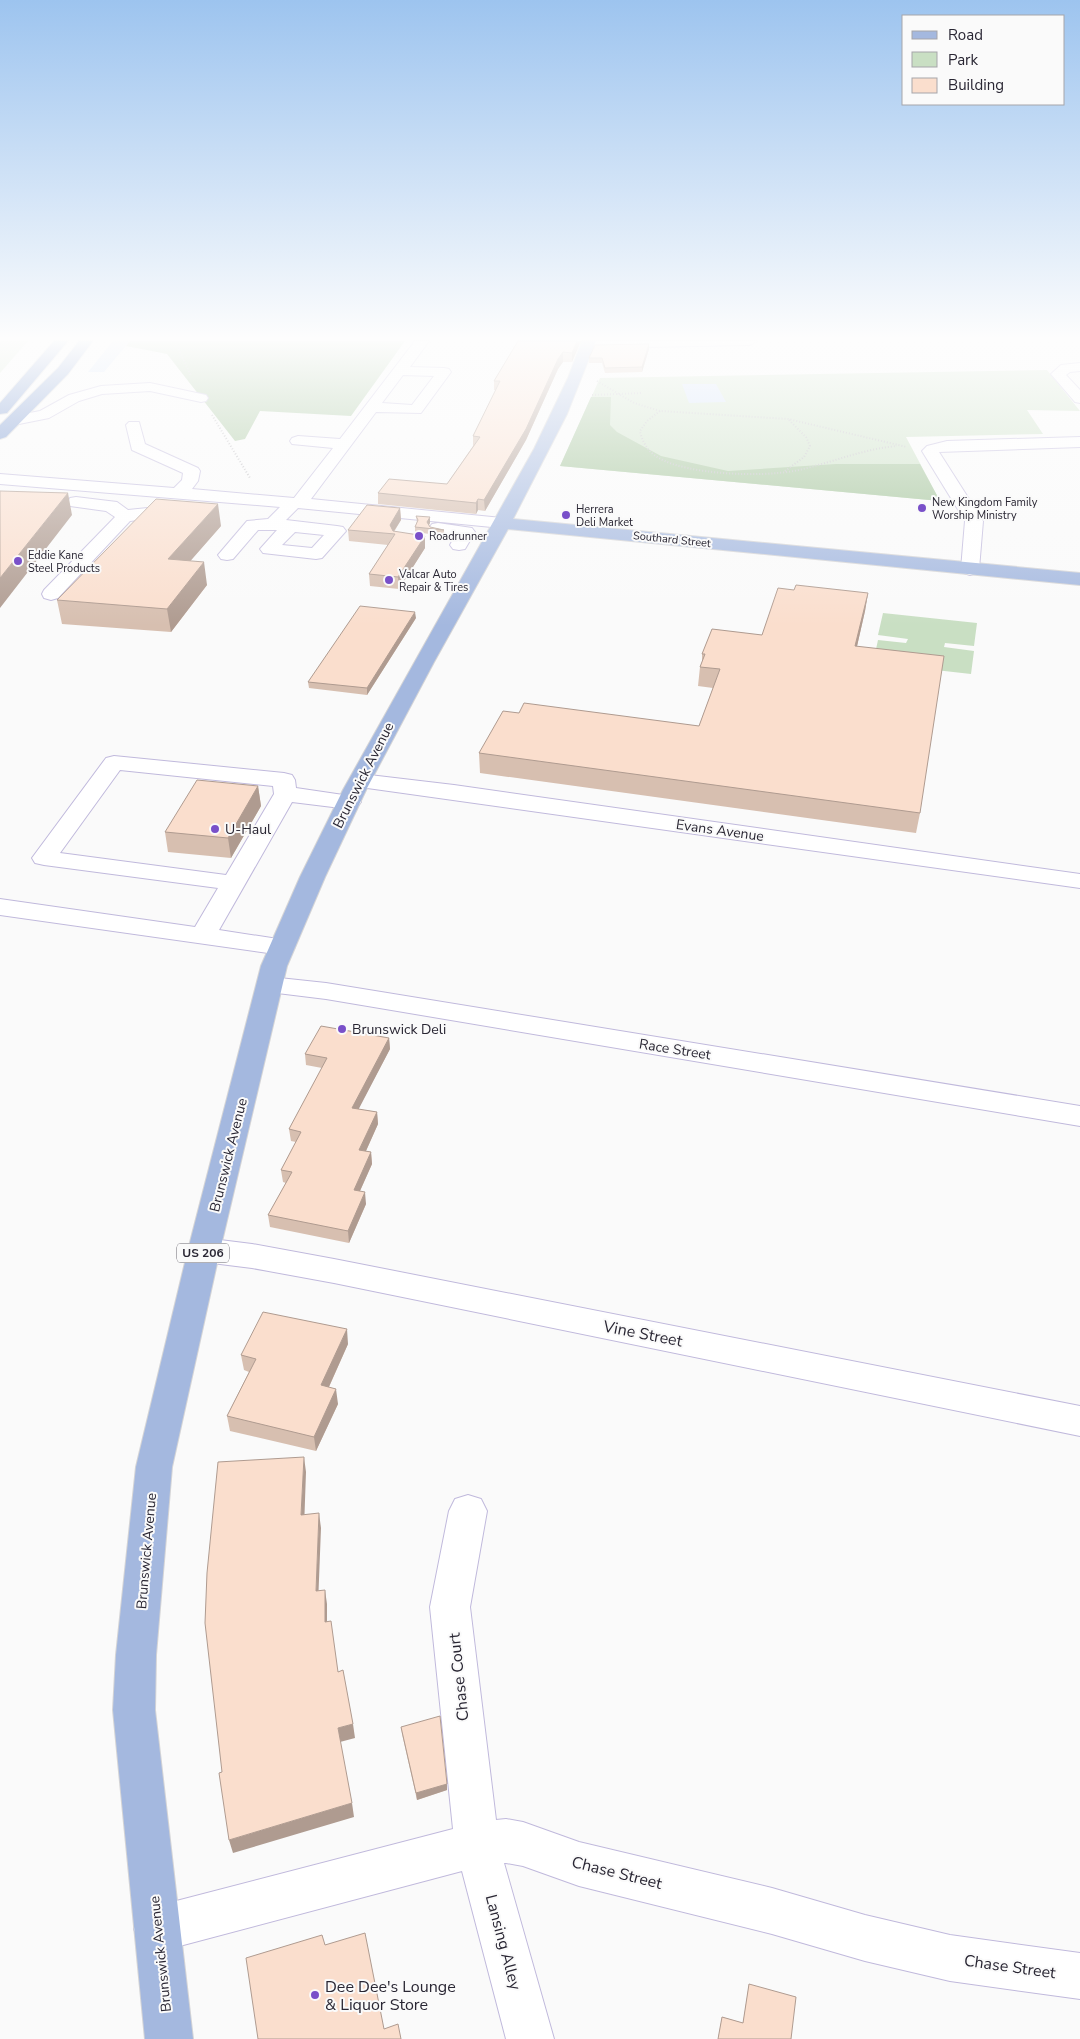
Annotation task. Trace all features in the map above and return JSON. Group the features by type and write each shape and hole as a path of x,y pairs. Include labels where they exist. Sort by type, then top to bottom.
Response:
{"main road":[{"name":"Brunswick Avenue","path":"169,2039 134,1710 136,1655 154,1467 204,1250 274,966 282,947 355,791 483,539 550,436"},
{"name":"Southard Street","path":"483,539 970,569 1080,579"}],"street":[{"path":"136,436 138,447 192,471 186,494 177,510"},
{"path":"273,524 296,503 350,436"},
{"path":"970,569 974,520 932,450 947,446 1080,442"},
{"path":"297,447 340,450"},
{"name":"Southard Street","path":"0,479 383,512 483,539"},
{"path":"11,495 111,506 125,516"},
{"path":"236,515 246,515 261,500"},
{"path":"51,594 125,516 177,510 197,512"},
{"path":"383,512 376,523 406,529 461,530 483,539"},
{"path":"227,554 253,525 273,524 291,526"},
{"path":"430,542 483,539"},
{"path":"202,936 233,883 285,794 284,780 114,763 44,858 233,883"},
{"name":"Evans Avenue","path":"285,794 355,791 1080,880"},
{"path":"0,907 282,947"},
{"name":"Race Street","path":"270,985 326,991 1080,1116"},
{"name":"Vine Street","path":"204,1250 252,1256 334,1271 1080,1421"},
{"name":"Chase Court","path":"468,1511 450,1607 478,1845"},
{"name":"Chase Street","path":"157,1929 478,1845 506,1841 523,1844 579,1864 772,1911 865,1938 950,1958 1080,1976"},
{"name":"Lansing Alley","path":"478,1845 530,2039"}],"path":[{"path":"223,436 261,500"},
{"path":"641,436 641,440 658,458 681,466 756,474 793,471 879,447 900,446 932,450"},
{"path":"783,472 804,457 810,446 806,436"},
{"path":"864,436 900,446"}],"green space":[{"path":"231,436 247,436 245,439 235,441"},
{"path":"573,436 625,436 661,456 728,471 836,464 920,464 940,501 560,466"},
{"path":"574,436 945,436 906,437 940,501 560,466"},
{"path":"883,613 977,623 974,646 945,643 944,647 974,651 971,674 873,663 878,640 906,643 908,639 878,635"}],"building":[{"path":"474,436 522,436 484,500 478,499 476,503 378,493 389,479 447,484 480,437"},
{"path":"0,491 68,493 0,578"},
{"path":"156,499 218,504 168,559 204,562 167,609 57,600"},
{"path":"367,505 400,508 390,525 393,531 425,536 398,577 369,574 395,534 348,530"},
{"path":"416,516 430,517 427,522 430,527 444,530 415,527 418,520"},
{"path":"796,585 868,593 855,646 944,656 920,813 479,753 503,711 519,713 524,703 699,726 720,669 700,667 705,654 702,654 712,629 762,635 778,588 794,590"},
{"path":"360,606 415,612 367,688 308,682"},
{"path":"197,780 258,786 228,838 165,832"},
{"path":"321,1026 389,1038 352,1108 377,1112 359,1150 371,1152 354,1190 365,1192 348,1231 268,1215 292,1172 281,1170 301,1132 289,1129 327,1058 305,1054"},
{"path":"263,1312 347,1329 321,1385 336,1389 314,1437 227,1416 256,1359 241,1355"},
{"path":"304,1457 301,1515 319,1513 316,1591 325,1590 325,1622 331,1621 338,1672 343,1670 353,1724 338,1728 352,1803 229,1840 219,1773 222,1772 205,1623 207,1573 218,1462"},
{"path":"440,1716 447,1784 416,1793 401,1727"},
{"name":"Dee Dee's Lounge & Liquor Store","path":"365,1933 384,2029 398,2024 401,2039 258,2039 246,1958 322,1935 325,1945"},
{"path":"749,1984 796,1997 791,2039 718,2039 722,2017 743,2023"}],"place":[{"name":"New Kingdom Family Worship Ministry","path":"922,508"},
{"name":"Herrera Deli Market","path":"566,515"},
{"name":"Roadrunner","path":"419,536"},
{"name":"Eddie Kane Steel Products","path":"18,561"},
{"name":"Valcar Auto Repair & Tires","path":"389,580"},
{"name":"U-Haul","path":"215,829"},
{"name":"Brunswick Deli","path":"342,1029"},
{"name":"Dee Dee's Lounge & Liquor Store","path":"315,1995"}]}
